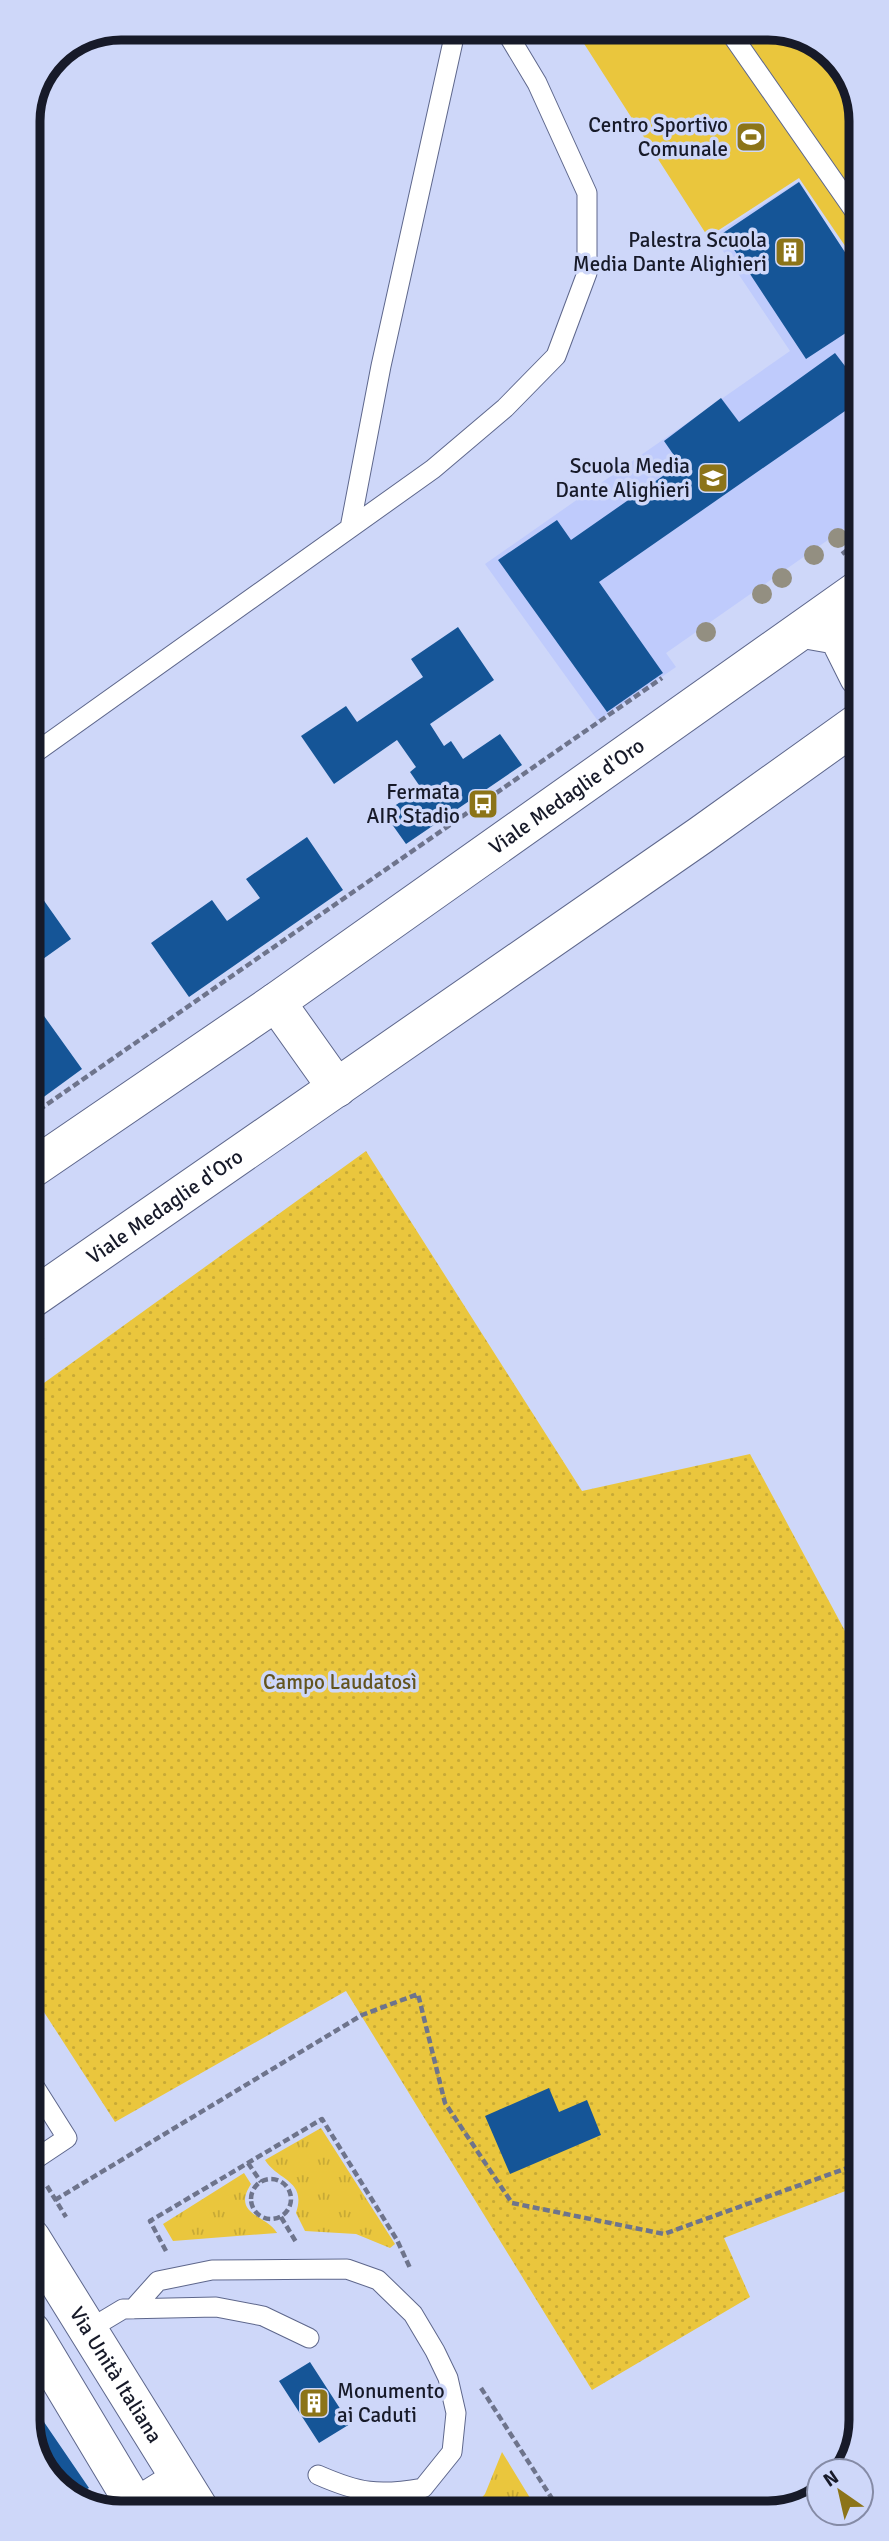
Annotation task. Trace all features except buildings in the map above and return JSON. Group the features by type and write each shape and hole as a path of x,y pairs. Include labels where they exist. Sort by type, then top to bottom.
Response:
{"main road":[{"name":"Viale Medaglie d'Oro","path":"40,1163 276,1002 849,596"},
{"path":"804,629 838,635 849,657"},
{"name":"Viale Medaglie d'Oro","path":"40,1293 849,728"},
{"path":"276,1002 337,1088"},
{"name":"Via Unità Italiana","path":"40,2253 194,2501"},
{"path":"40,2347 129,2501"},
{"path":"150,2501 180,2480"}],"lane":[{"path":"350,528 381,366 453,40"},
{"path":"40,749 433,469 505,408 556,356 587,272 587,193 537,83 511,40"},
{"path":"734,40 849,203"},
{"path":"40,2095 67,2138 40,2156"},
{"path":"133,2309 158,2281 212,2270 347,2269 378,2280 413,2314 449,2378 456,2413 452,2452 423,2488 387,2495 356,2491 318,2475"},
{"path":"88,2330 123,2309 216,2307 263,2316 309,2338"}],"path":[{"path":"835,558 849,548"},
{"path":"40,1109 674,670"},
{"path":"55,2200 362,2015 418,1994 445,2103 512,2203 664,2234 849,2167"},
{"path":"180,2252 167,2253 150,2221 323,2119 397,2240 412,2275"},
{"path":"248,2163 261,2182"},
{"path":"279,2180 288,2189 291,2202 281,2217 267,2219 255,2212 252,2192 261,2182 279,2180"},
{"path":"281,2217 296,2242"},
{"path":"283,2244 309,2243"},
{"path":"478,2385 554,2501"}],"shaded area":[{"path":"799,181 849,260 849,525 666,653 676,667 598,721 485,564 790,351 713,236"}],"green space":[{"name":"Centro Sportivo Comunale","path":"582,40 773,40 808,51 821,60 838,81 846,100 849,121 849,252 799,178 708,237"},
{"name":"Campo Laudatosì","path":"366,1151 582,1491 750,1454 849,1638 849,2190 724,2238 750,2297 592,2390 346,1991 115,2122 40,2006 40,1386"},
{"path":"321,2128 395,2244 390,2248 356,2234 305,2231 296,2213 298,2194 290,2182 265,2160"},
{"path":"244,2173 251,2184 245,2202 248,2208 277,2233 173,2241 163,2224"},
{"path":"502,2452 532,2501 479,2501 485,2494"}],"place":[{"name":"Centro Sportivo Comunale","path":"751,137"},
{"name":"Palestra Scuola Media Dante Alighieri","path":"790,252"},
{"name":"Scuola Media Dante Alighieri","path":"713,478"},
{"name":"Fermata AIR Stadio","path":"483,804"},
{"name":"Monumento ai Caduti","path":"314,2403"}]}
